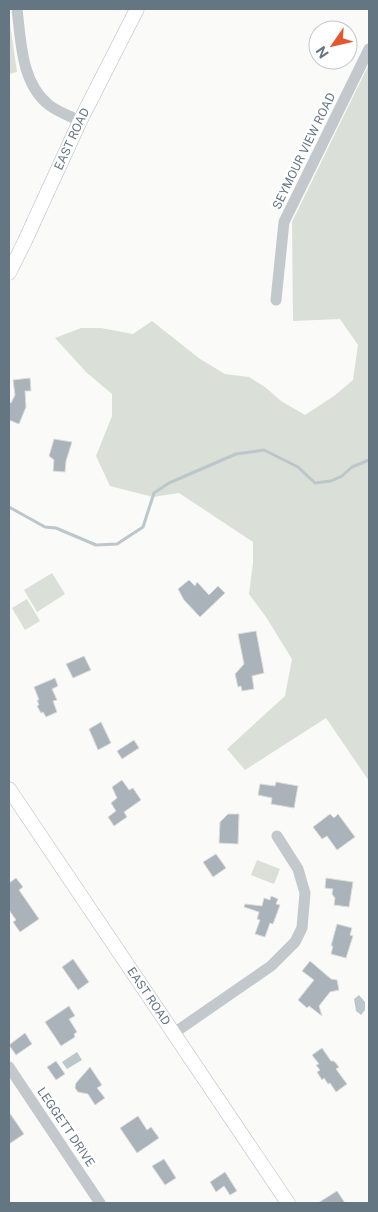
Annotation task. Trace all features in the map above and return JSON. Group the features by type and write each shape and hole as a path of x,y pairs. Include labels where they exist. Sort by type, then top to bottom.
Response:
{"main road":[{"name":"EAST ROAD","path":"9,273 80,121 138,9"},
{"name":"EAST ROAD","path":"9,790 288,1203"}],"street":[{"path":"17,9 25,64 37,93 50,106 80,121"},
{"name":"SEYMOUR VIEW ROAD","path":"276,300 284,222 369,50"},
{"path":"174,1033 271,966 295,942 302,928 305,892 298,869 277,836"},
{"name":"LEGGETT DRIVE","path":"9,1067 100,1203"}],"shaded area":[{"path":"9,17 17,72 9,74"},
{"path":"369,64 369,781 326,718 245,770 227,749 285,696 292,659 249,594 253,563 253,542 179,493 153,497 110,486 96,456 112,416 112,394 86,372 55,338 81,328 101,328 133,334 152,321 200,359 225,374 249,377 265,387 281,401 305,415 334,396 353,380 358,345 340,319 293,321 292,222"},
{"path":"52,573 65,594 37,612 24,590"},
{"path":"27,599 40,621 25,630 12,608"},
{"path":"257,860 280,869 274,884 251,875"},
{"path":"359,995 365,1002 365,1010 361,1015 356,1011 354,999"},
{"path":"77,1052 82,1060 67,1069 62,1062"}],"building":[{"path":"30,378 31,391 25,391 26,407 19,424 9,420 9,402 11,403 15,395 13,380"},
{"path":"54,439 72,442 66,461 65,472 53,471 54,460 49,456"},
{"path":"189,580 195,586 197,582 209,595 218,586 225,593 200,617 184,600 178,589"},
{"path":"256,631 264,673 252,676 254,689 242,691 241,686 238,687 235,674 244,664 238,634"},
{"path":"84,656 91,670 73,678 66,664"},
{"path":"55,678 58,686 52,689 57,700 53,701 57,712 46,717 37,706 39,705 37,700 39,700 34,687"},
{"path":"101,722 111,743 98,750 89,729"},
{"path":"134,740 139,748 122,759 117,751"},
{"path":"122,780 129,790 133,788 141,800 124,812 127,817 114,826 108,817 116,811 111,803 117,798 112,787"},
{"path":"276,782 298,786 294,808 271,804 272,798 258,795 260,784 275,786"},
{"path":"228,814 239,814 238,844 219,843 220,822"},
{"path":"330,814 334,818 338,814 355,837 337,850 327,836 322,839 313,827"},
{"path":"216,854 226,868 213,877 203,862"},
{"path":"16,878 23,887 19,890 39,919 20,932 13,922 16,920 9,910 9,883"},
{"path":"326,878 353,882 349,907 334,905 333,889 325,888"},
{"path":"271,896 278,899 276,904 280,905 273,924 270,923 265,937 255,934 260,920 257,919 259,912 244,907 245,904 262,906 264,898 270,900"},
{"path":"337,924 352,928 350,935 353,936 346,958 331,954 333,946 331,946"},
{"path":"73,959 89,982 78,990 62,967"},
{"path":"310,961 331,979 337,980 339,990 330,992 319,1006 322,1016 309,1006 307,1008 298,1000 314,980 302,971"},
{"path":"69,1006 75,1016 69,1019 77,1032 74,1034 75,1037 61,1046 45,1022"},
{"path":"25,1033 32,1044 16,1055 9,1045"},
{"path":"322,1048 331,1061 334,1061 339,1067 336,1069 347,1084 336,1092 330,1083 328,1084 324,1078 322,1080 317,1072 320,1070 316,1065 319,1064 312,1055"},
{"path":"56,1061 65,1074 56,1080 47,1067"},
{"path":"90,1067 102,1085 97,1088 105,1098 95,1105 88,1094 78,1092 75,1088 76,1083"},
{"path":"9,1112 24,1134 9,1144"},
{"path":"138,1116 147,1130 151,1127 159,1138 137,1153 120,1128"},
{"path":"164,1159 176,1178 165,1185 152,1166"},
{"path":"225,1172 237,1191 230,1195 224,1186 216,1192 210,1182"},
{"path":"337,1191 345,1203 318,1203"}],"waterway":[{"path":"9,507 45,527 56,528 96,545 117,544 143,527 154,493 169,483 236,454 264,450 298,467 315,483 331,481 342,476 352,467 369,460"}]}
